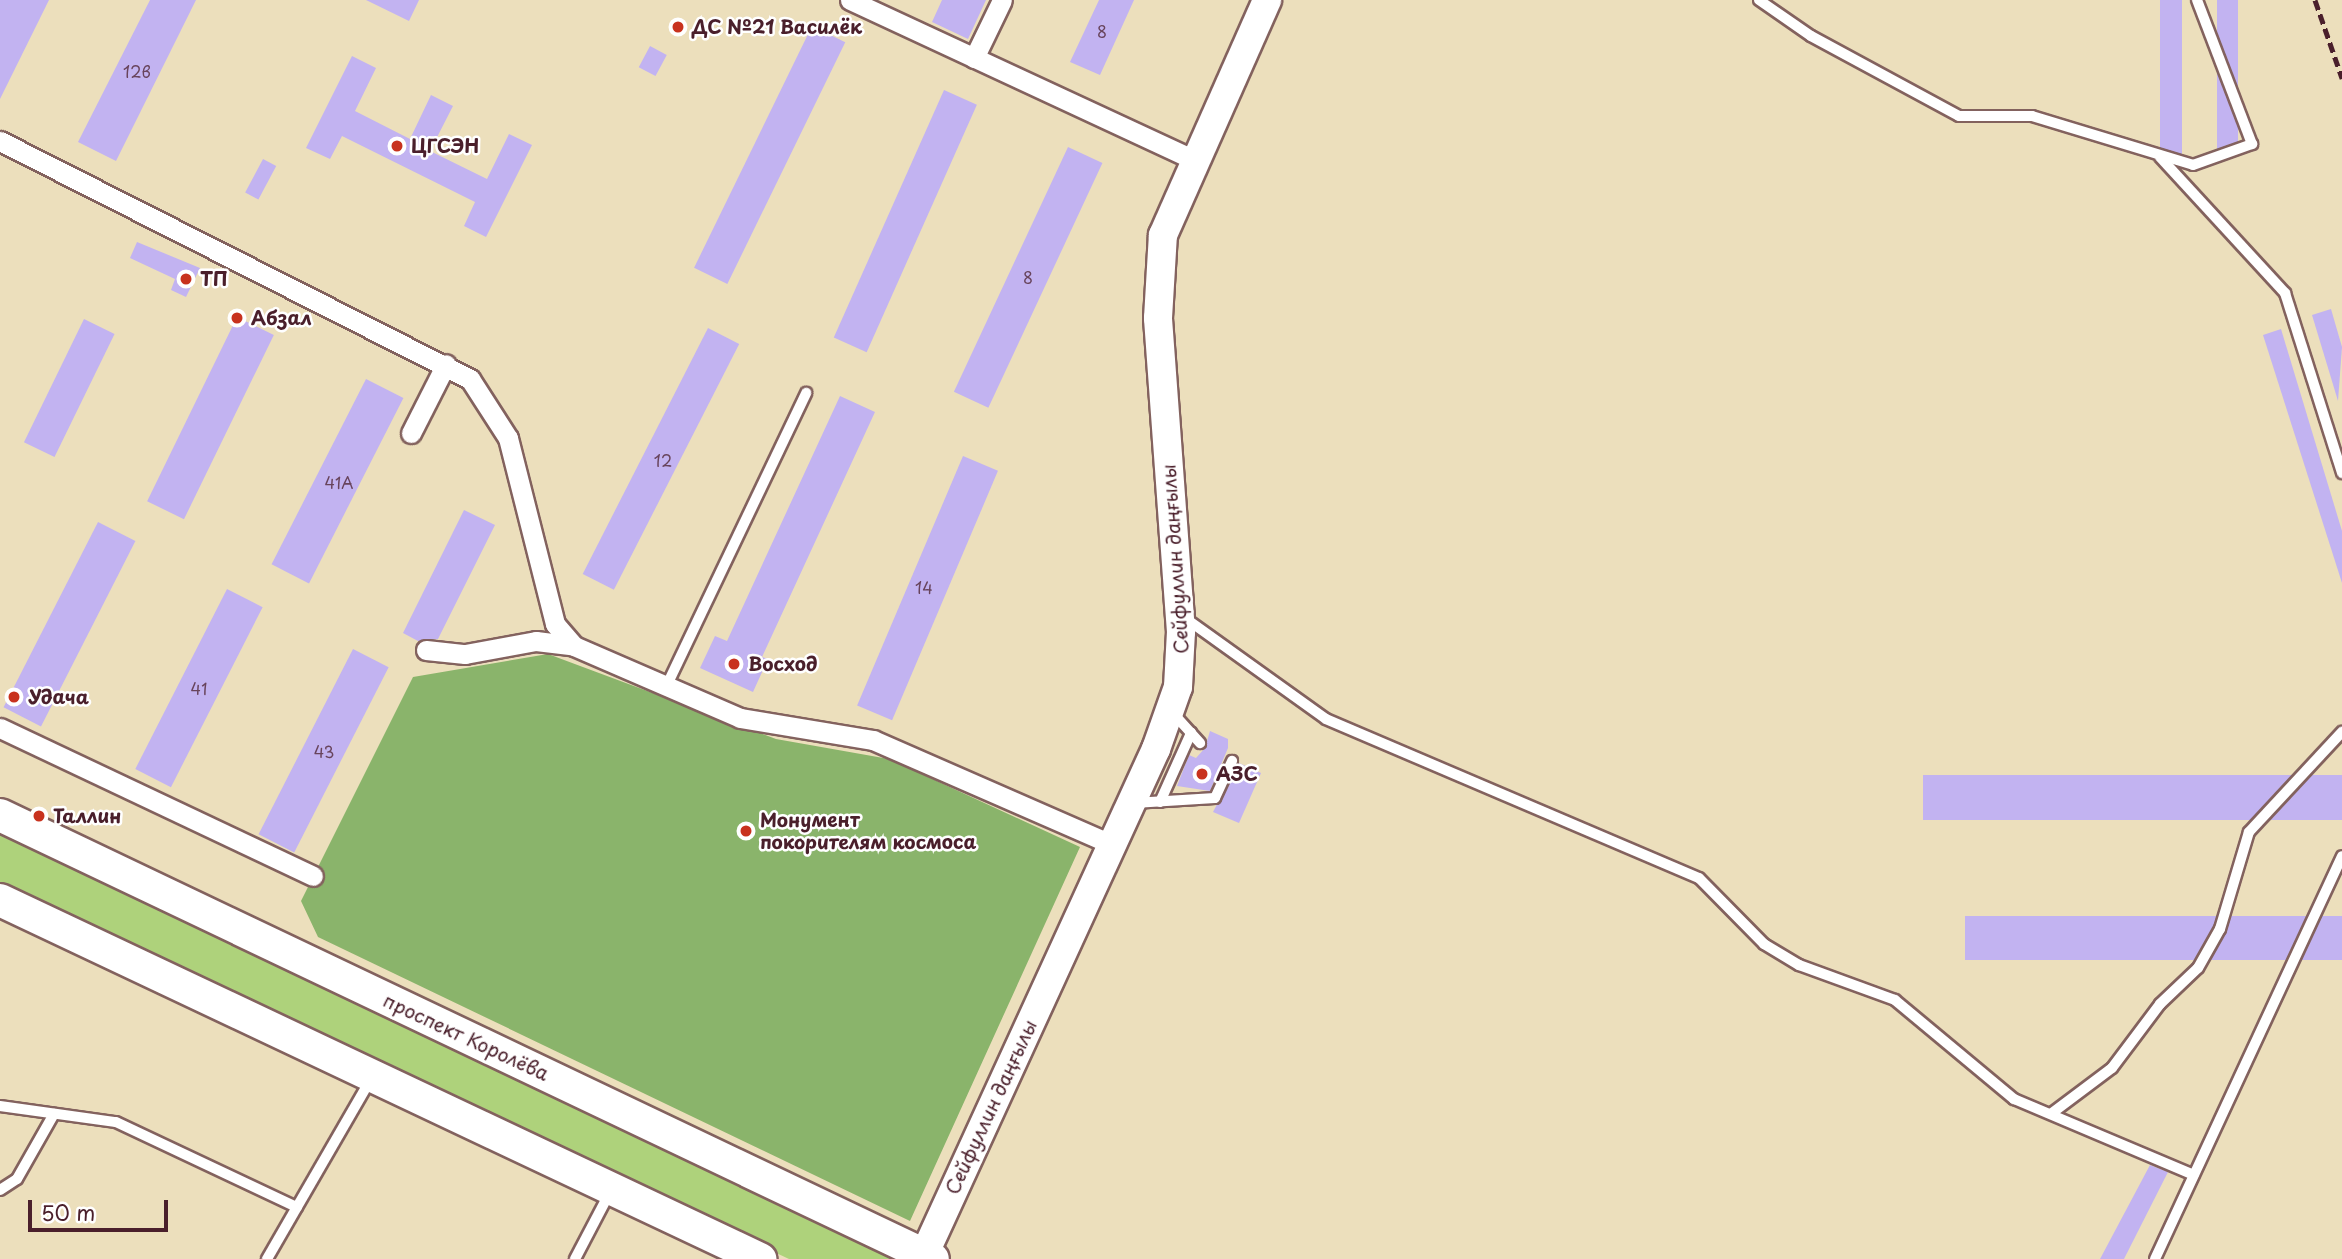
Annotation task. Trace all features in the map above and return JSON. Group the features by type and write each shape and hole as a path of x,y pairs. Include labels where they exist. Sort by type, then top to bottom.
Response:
{"main road":[{"name":"проспект Королёва","path":"0,815 926,1257"},
{"path":"0,900 760,1259"}],"street":[{"path":"850,0 1194,160"},
{"path":"974,58 1002,0"},
{"name":"Сейфуллин даңғылы","path":"926,1257 1171,710 1181,662 1180,614 1158,271 1169,214 1267,0"},
{"path":"0,141 446,364 470,379 497,414 555,624 574,646"},
{"path":"411,433 446,364"},
{"path":"426,650 465,654 536,641 574,646 740,718 873,740 1111,844"},
{"path":"0,728 313,876"}],"lane":[{"path":"1759,0 1811,36 1959,116 2032,116 2193,165 2252,144 2197,0"},
{"path":"2160,156 2285,293 2342,473"},
{"path":"665,687 806,393"},
{"path":"1180,614 1326,719 1699,878 1764,944 1799,965 1895,1000 2014,1099 2194,1175"},
{"path":"1171,710 1200,743"},
{"path":"2052,1113 2112,1068 2160,1004 2198,968 2220,929 2249,832 2342,732"},
{"path":"1160,802 1191,733"},
{"path":"1130,803 1215,798 1232,761"},
{"path":"2155,1259 2342,856"},
{"path":"267,1259 373,1076"},
{"path":"0,1107 116,1122 297,1208"},
{"path":"0,1190 17,1179 54,1114"},
{"path":"575,1259 611,1188"}],"green space":[{"path":"548,654 776,739 889,759 1080,847 910,1221 318,937 301,901 413,677"},
{"path":"0,830 886,1254 891,1259 789,1259 0,886"}],"building":[{"path":"0,0 49,0 0,99"},
{"path":"150,0 196,0 116,161 78,142"},
{"path":"366,0 419,0 409,21"},
{"path":"942,0 986,0 968,39 932,22"},
{"path":"1099,0 1134,0 1100,75 1070,62"},
{"path":"2160,0 2182,0 2182,159 2160,159"},
{"path":"2217,0 2238,0 2238,155 2217,155"},
{"path":"812,26 845,42 727,284 694,268"},
{"path":"650,46 667,55 656,76 639,67"},
{"name":"ЦГСЭН","path":"352,56 376,68 355,111 410,139 431,95 453,106 430,151 487,179 509,134 532,145 486,237 464,226 475,202 342,136 330,159 306,148"},
{"path":"944,90 977,105 867,352 834,338"},
{"path":"1068,147 1102,163 988,408 954,392"},
{"path":"263,159 276,166 258,200 245,193"},
{"path":"137,242 200,268 186,297 171,290 175,279 130,258"},
{"path":"2331,309 2342,347 2338,401 2312,315"},
{"path":"237,317 274,335 184,519 147,501"},
{"path":"84,319 115,334 55,457 24,442"},
{"path":"708,328 739,344 614,590 583,574"},
{"path":"2281,329 2342,531 2342,583 2263,335"},
{"path":"366,379 403,398 309,583 272,564"},
{"path":"840,396 875,412 762,657 768,659 753,692 700,668 715,636 727,641"},
{"path":"963,456 998,471 892,720 857,705"},
{"path":"464,510 495,525 438,639 418,641 403,633"},
{"path":"98,522 135,541 41,726 4,707"},
{"path":"227,589 263,607 171,787 135,769"},
{"path":"353,649 389,667 294,852 259,834"},
{"path":"1210,731 1228,739 1228,748 1210,791 1177,786 1189,755 1196,758 1205,748"},
{"path":"1239,763 1261,773 1239,823 1213,812"},
{"path":"1923,775 2342,775 2342,820 1923,820"},
{"path":"1965,916 2342,916 2342,960 1965,960"},
{"path":"2150,1165 2168,1172 2124,1259 2100,1259"}],"railway":[{"path":"2315,0 2342,78"}],"place":[{"name":"ДС №21 Василёк","path":"678,27"},
{"name":"ЦГСЭН","path":"397,146"},
{"name":"ТП","path":"186,279"},
{"name":"Абзал","path":"237,318"},
{"name":"Восход","path":"734,664"},
{"name":"Удача","path":"14,697"},
{"name":"АЗС","path":"1202,774"},
{"name":"Таллин","path":"39,816"},
{"name":"Монумент покорителям космоса","path":"746,831"}]}
